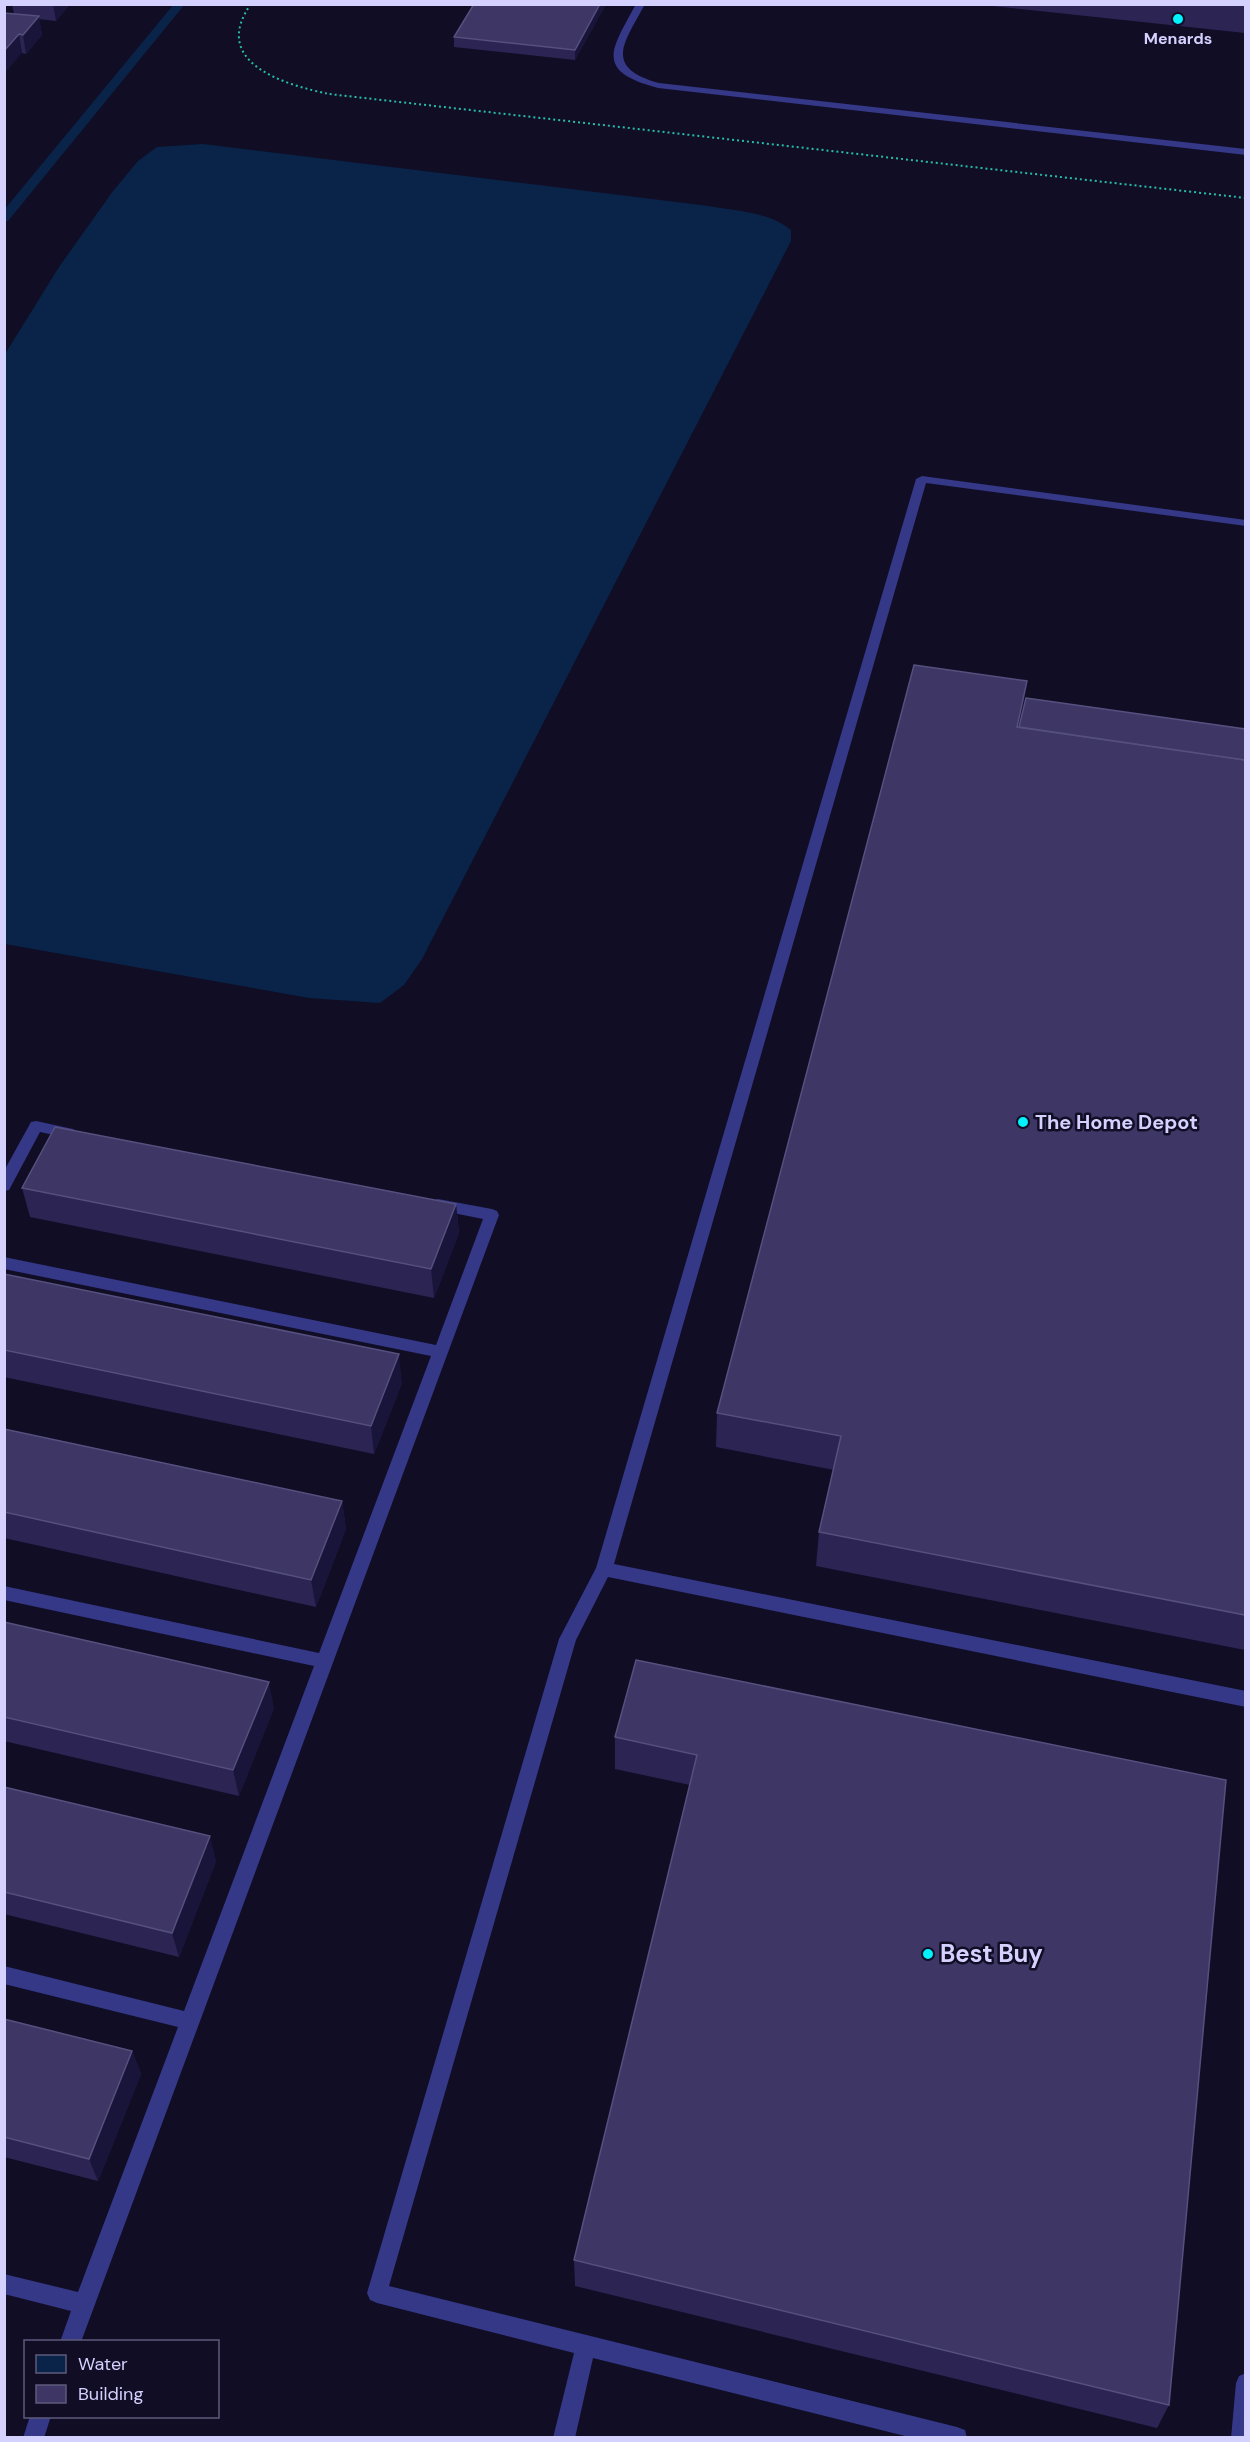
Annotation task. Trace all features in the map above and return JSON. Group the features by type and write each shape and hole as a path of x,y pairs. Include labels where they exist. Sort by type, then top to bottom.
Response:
{"lane":[{"path":"641,4 617,50 618,63 629,74 647,83 676,89 1245,152"},
{"path":"957,2438 377,2293 568,1639 604,1569 922,479 1245,523"},
{"path":"4,1185 36,1126 95,1138"},
{"path":"71,2340 492,1215 422,1202"},
{"path":"4,1263 441,1352"},
{"path":"604,1569 1245,1699"},
{"path":"4,1593 324,1661"},
{"path":"4,1975 189,2021"},
{"path":"4,2284 84,2304"},
{"path":"564,2438 586,2345"},
{"path":"1242,2438 1245,2383"},
{"path":"33,2438 40,2418"}],"path":[{"path":"251,4 238,24 237,34 251,62 263,75 285,84 328,94 1245,198"}],"water":[{"path":"203,144 709,206 763,216 791,230 791,241 422,959 404,985 380,1003 309,998 5,944 5,354 59,267 113,191 138,161 157,147"}],"building":[{"path":"474,4 600,4 575,50 454,37"},
{"path":"4,13 39,16 23,35 19,34 4,51"},
{"name":"The Home Depot","path":"914,665 1027,681 1017,727 1245,760 1245,1615 819,1532 841,1436 717,1413"},
{"path":"1026,698 1245,729 1245,760 1019,727"},
{"path":"55,1127 456,1204 431,1269 22,1188"},
{"path":"4,1274 399,1354 371,1426 4,1350"},
{"path":"4,1429 342,1501 311,1580 4,1512"},
{"path":"4,1622 269,1682 233,1770 4,1717"},
{"name":"Best Buy","path":"636,1660 1226,1780 1169,2405 574,2260 697,1755 615,1737"},
{"path":"4,1787 210,1836 172,1933 4,1892"},
{"path":"4,2019 132,2051 89,2159 4,2137"}],"waterway":[{"path":"4,218 180,4"}],"place":[{"name":"Menards","path":"1178,19"},
{"name":"The Home Depot","path":"1023,1122"},
{"name":"Best Buy","path":"928,1954"}]}
